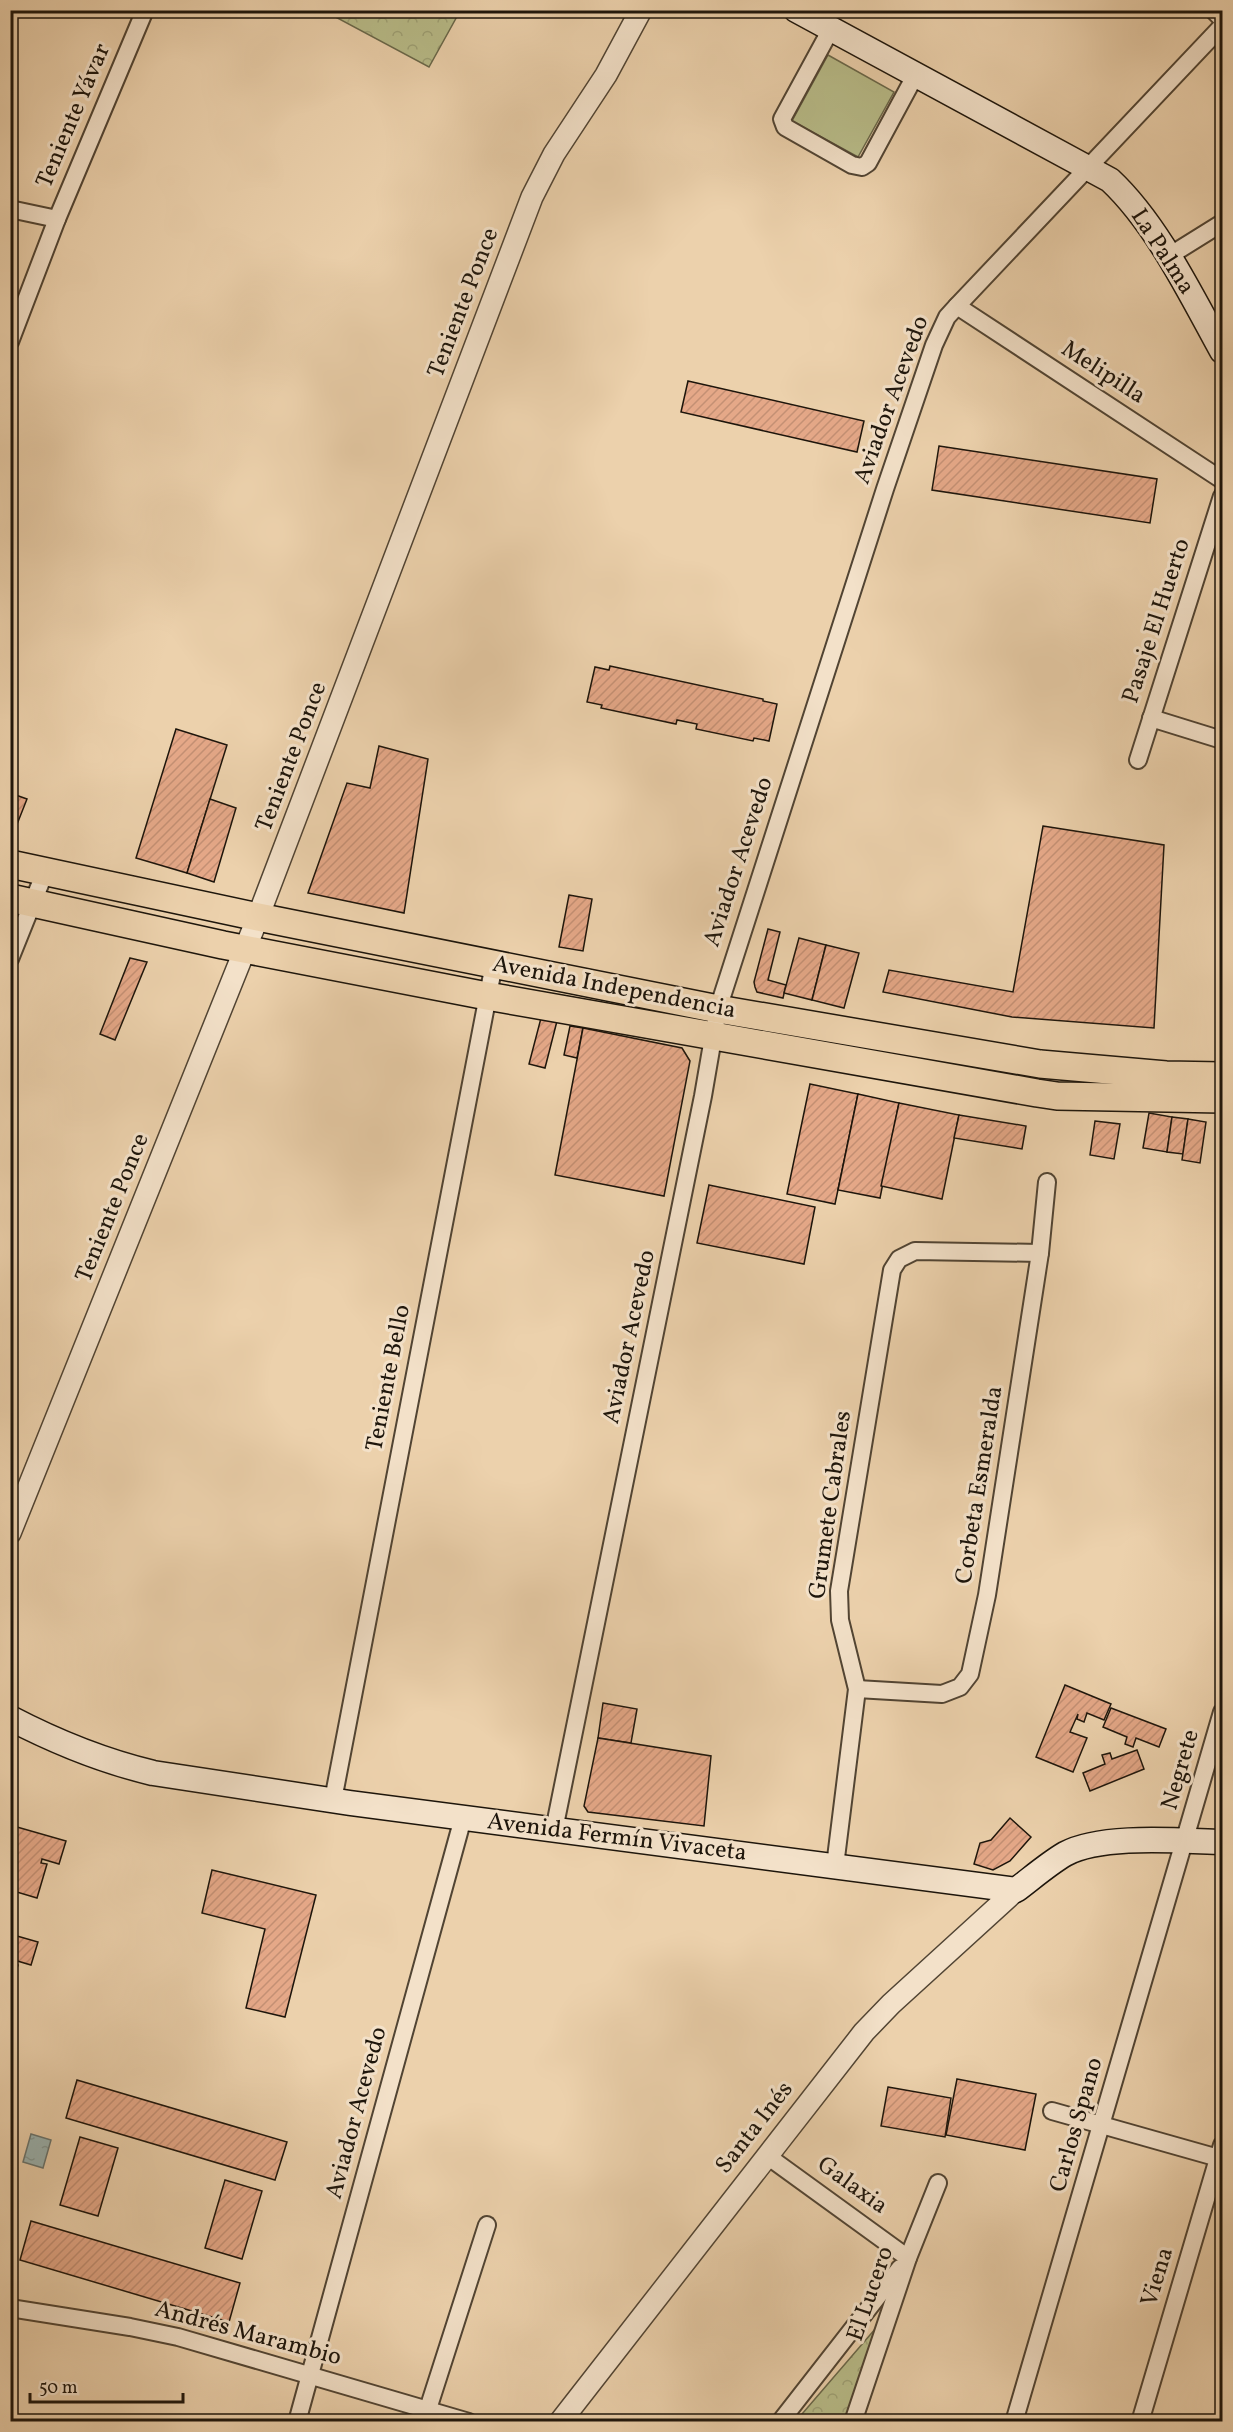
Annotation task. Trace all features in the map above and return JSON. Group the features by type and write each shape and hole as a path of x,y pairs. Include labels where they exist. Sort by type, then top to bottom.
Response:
{"main road":[{"name":"La Palma","path":"796,10 1105,177 1122,191 1169,256 1222,351"},
{"name":"Avenida Independencia","path":"10,864 258,917 718,1009 1040,1064 1166,1075 1222,1076"},
{"name":"Avenida Independencia","path":"21,901 245,949 487,996 1058,1096 1222,1099"},
{"name":"Avenida Fermín Vivaceta","path":"10,1718 73,1748 127,1767 153,1773 463,1818 1016,1890"},
{"path":"1016,1890 1067,1853 1085,1847 1125,1842 1222,1842"}],"street":[{"name":"Teniente Yávar","path":"10,342 57,219 146,10"},
{"name":"Teniente Ponce","path":"10,1533 258,917 532,197 550,162 606,75 641,10"},
{"path":"1213,10 1222,19"},
{"name":"Aviador Acevedo","path":"554,1830 704,1096 718,1009 933,345 947,317 1222,26"},
{"path":"831,29 782,119 785,127 852,165 862,167 868,163 916,75"},
{"path":"10,209 57,219"},
{"path":"1169,256 1222,223"},
{"name":"Melipilla","path":"957,306 1222,480"},
{"name":"Pasaje El Huerto","path":"1138,760 1222,496"},
{"path":"1151,718 1222,740"},
{"path":"10,959 21,901 45,872"},
{"name":"Teniente Bello","path":"333,1800 494,964"},
{"name":"Corbeta Esmeralda","path":"858,1689 942,1694 960,1687 970,1674 987,1595 1040,1253 1047,1182"},
{"name":"Grumete Cabrales","path":"835,1866 858,1689 840,1620 839,1591 890,1277 899,1259 915,1251 1040,1253"},
{"name":"Negrete","path":"1185,1842 1222,1712"},
{"name":"Aviador Acevedo","path":"297,2421 463,1818"},
{"name":"Carlos Spano","path":"1014,2421 1185,1842"},
{"name":"Santa Inés","path":"560,2421 864,2032 891,2004 1016,1890"},
{"path":"1052,2111 1221,2154"},
{"name":"Viena","path":"1140,2421 1221,2154"},
{"name":"Galaxia","path":"766,2155 908,2258"},
{"name":"El Lucero","path":"853,2421 908,2258 938,2183"},
{"path":"428,2409 487,2225"},
{"path":"780,2421 908,2258"},
{"name":"Andrés Marambio","path":"10,2308 178,2337 469,2421"}],"green space":[{"path":"330,10 460,11 429,67 328,13"},
{"path":"828,55 894,92 858,157 792,121"},
{"path":"882,2321 849,2421 796,2421"}],"water":[{"path":"31,2134 51,2140 43,2168 23,2162"}],"building":[{"path":"688,381 864,421 857,452 681,412"},
{"path":"939,446 1157,479 1150,523 932,490"},
{"path":"610,666 777,704 769,741 754,738 753,741 696,729 697,724 677,720 676,724 601,708 602,705 587,702 595,667 609,670"},
{"path":"176,729 227,745 187,873 136,858"},
{"path":"379,746 428,759 404,913 308,893 347,783 370,788"},
{"path":"10,793 27,799 10,842"},
{"path":"210,799 236,808 214,882 187,873"},
{"path":"1043,826 1164,845 1154,1028 1012,1017 883,992 889,970 1013,992"},
{"path":"569,895 592,899 583,951 559,947"},
{"path":"768,929 780,932 768,980 786,985 783,998 757,992 755,987 754,982"},
{"path":"799,938 826,945 812,1000 784,993"},
{"path":"826,945 859,953 844,1008 812,1000"},
{"path":"130,958 147,962 115,1040 100,1034"},
{"path":"541,1018 557,1021 545,1068 529,1064"},
{"path":"570,1026 583,1028 577,1058 564,1055"},
{"path":"583,1028 682,1048 690,1061 664,1196 555,1175"},
{"path":"810,1084 858,1094 835,1204 787,1194"},
{"path":"858,1094 899,1103 880,1198 838,1190"},
{"path":"899,1103 959,1115 942,1199 881,1186"},
{"path":"1149,1113 1172,1117 1167,1152 1143,1148"},
{"path":"959,1115 1026,1126 1022,1149 954,1138"},
{"path":"1172,1117 1188,1119 1183,1154 1167,1152"},
{"path":"1188,1119 1206,1122 1200,1163 1182,1160"},
{"path":"1095,1121 1120,1124 1114,1159 1090,1155"},
{"path":"1222,1156 1222,1198 1216,1197"},
{"path":"709,1185 815,1207 804,1264 697,1243"},
{"path":"1065,1685 1111,1704 1104,1720 1087,1713 1084,1722 1077,1719 1078,1714 1070,1732 1087,1738 1073,1772 1036,1757"},
{"path":"603,1703 637,1709 631,1743 598,1738"},
{"path":"1111,1708 1166,1729 1159,1747 1136,1738 1133,1747 1125,1744 1127,1737 1103,1727"},
{"path":"598,1738 711,1756 704,1826 588,1812 584,1806"},
{"path":"1137,1750 1144,1769 1090,1791 1083,1773 1105,1764 1102,1755 1110,1753 1112,1759"},
{"path":"1010,1818 1031,1837 1010,1861 993,1870 974,1864 980,1843 991,1840"},
{"path":"10,1825 66,1841 59,1864 42,1859 41,1863 47,1864 37,1898 10,1890 10,1854 15,1855 17,1850 10,1848"},
{"path":"212,1870 316,1895 285,2017 246,2008 265,1929 202,1913"},
{"path":"10,1934 38,1942 31,1965 14,1960 13,1964 18,1965 10,1991"},
{"path":"957,2079 1036,2094 1025,2150 946,2135"},
{"path":"77,2080 287,2142 275,2180 66,2118"},
{"path":"888,2087 951,2098 945,2137 881,2126"},
{"path":"80,2137 118,2148 98,2216 60,2205"},
{"path":"225,2180 262,2191 242,2259 205,2248"},
{"path":"31,2221 240,2283 229,2322 20,2260"}]}
